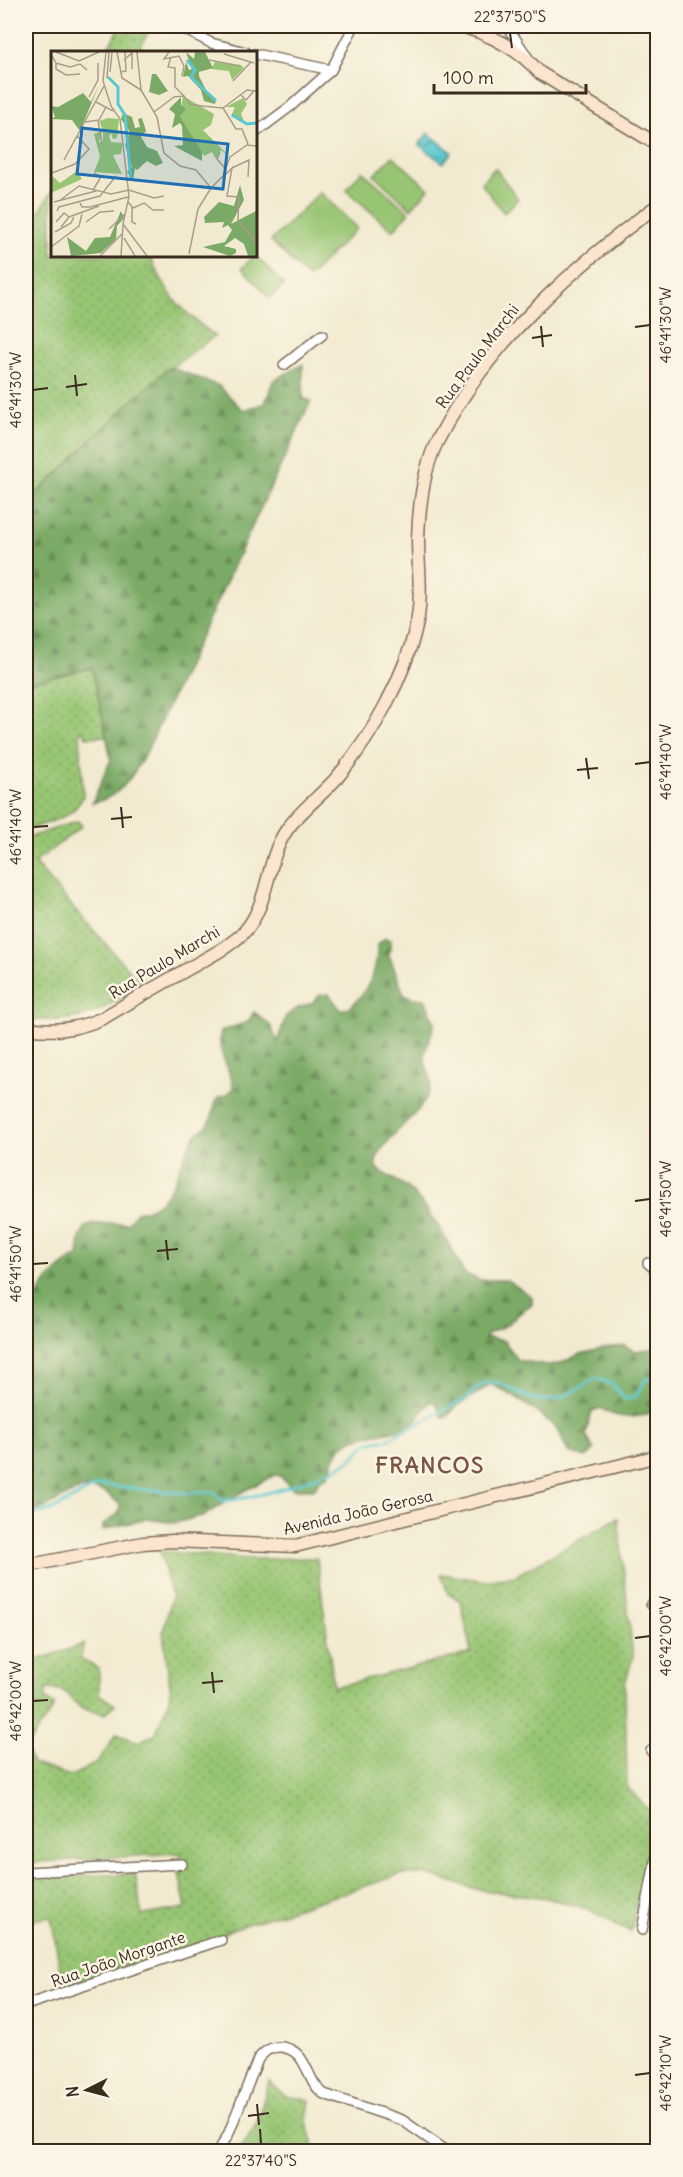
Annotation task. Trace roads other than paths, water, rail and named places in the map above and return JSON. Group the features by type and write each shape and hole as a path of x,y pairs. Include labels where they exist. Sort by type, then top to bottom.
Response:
{"street":[{"path":"178,26 211,44 242,51"},
{"path":"256,132 291,106 331,70 354,26"},
{"path":"462,26 505,43 531,62"},
{"path":"507,26 540,73 657,145"},
{"path":"256,54 331,70"},
{"name":"Rua Paulo Marchi","path":"26,1028 57,1032 85,1026 103,1018 217,952 244,932 255,915 272,858 286,831 340,774 381,711 400,673 416,628 420,594 418,538 420,511 430,456 438,438 468,389 521,321 565,280 657,205"},
{"path":"284,365 322,334"},
{"path":"648,1263 657,1272"},
{"name":"Avenida João Gerosa","path":"26,1566 143,1543 172,1541 296,1546 657,1456"},
{"path":"642,1930 657,1846"},
{"path":"26,1872 182,1864"},
{"name":"Rua João Morgante","path":"26,2005 221,1940"},
{"path":"218,2151 228,2135 258,2059 274,2047 292,2049 299,2055 306,2063 316,2089 324,2094 402,2120 448,2151"}],"water":[{"path":"428,133 452,152 443,163 419,145"}],"waterway":[{"path":"26,1516 54,1509 98,1485 184,1493 214,1492 222,1501 269,1492 300,1483 344,1464 369,1443 386,1440 469,1397 479,1387 488,1383 497,1383 525,1396 548,1400 567,1395 595,1378 612,1384 625,1399 635,1397 646,1379 658,1379"}],"district":[{"name":"FRANCOS","path":"430,1465"}]}
